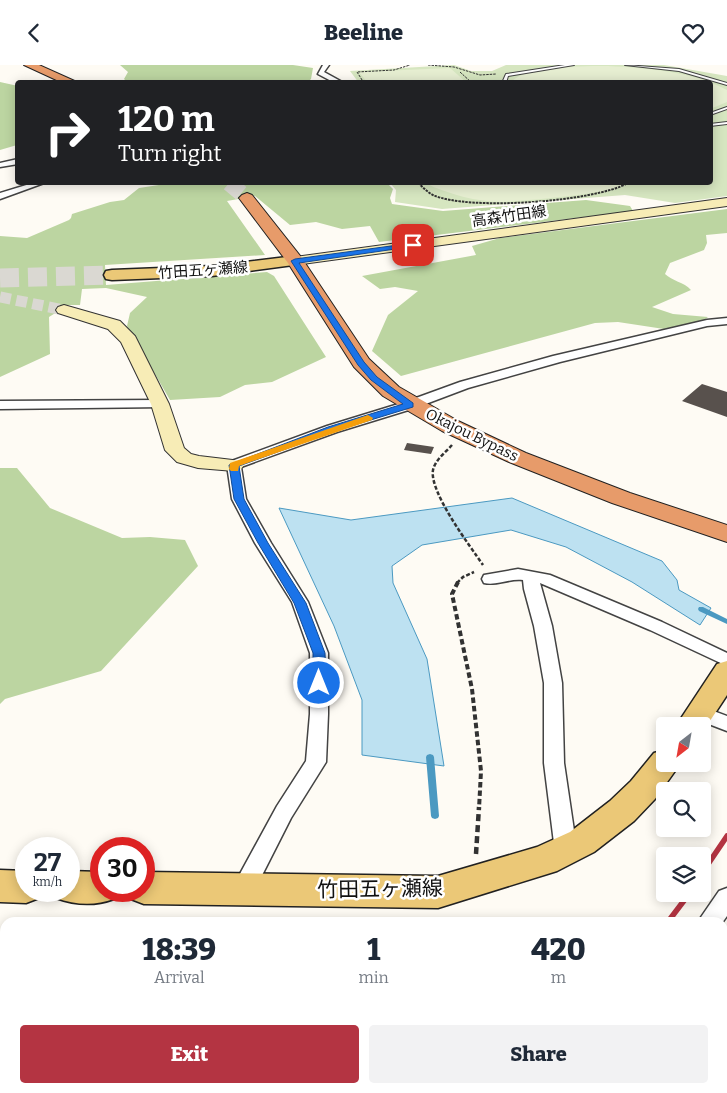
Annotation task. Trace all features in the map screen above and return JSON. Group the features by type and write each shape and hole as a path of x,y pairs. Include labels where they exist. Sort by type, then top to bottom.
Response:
{"highway":[{"path":"29,65 66,80"},
{"name":"Okajou Bypass","path":"247,198 295,261 361,363 374,379 410,405 492,447 607,492 727,533"}],"main road":[{"name":"高森竹田線","path":"295,261 727,202"},
{"name":"竹田五ヶ瀬線","path":"112,275 212,271 295,261"},
{"path":"64,310 114,325 129,340 160,404 175,451 184,458 198,463 234,465"},
{"path":"697,717 727,671"},
{"name":"竹田五ヶ瀬線","path":"155,888 438,892 545,860 566,851 599,830 622,811 644,789 656,773"},
{"path":"0,886 15,887"}],"street":[{"path":"326,65 320,73 335,80"},
{"path":"0,165 15,162"},
{"path":"0,196 34,185"},
{"path":"243,890 284,812 316,762 319,714 319,653 300,603 263,543 239,499 234,465 332,429 410,405 464,385 557,359 707,323 727,321"},
{"path":"0,405 160,404"},
{"path":"487,573 531,576 544,579 656,626 727,660"},
{"path":"531,576 532,589 543,626 553,683 554,763 566,851"},
{"path":"711,722 727,724"},
{"path":"713,917 727,898"}],"lane":[{"path":"505,80 507,75 572,65"},
{"path":"627,65 679,70 727,84"},
{"path":"713,113 727,108"},
{"path":"713,125 727,123"}],"path":[{"path":"362,80 356,72 394,70 410,65"},
{"path":"428,65 454,67 480,75 507,75"},
{"path":"460,72 469,80"},
{"path":"420,185 428,193 436,197 488,203 605,192 626,185"},
{"path":"454,443 433,468 432,482 487,573"}],"green space":[{"path":"120,65 293,65 313,68 310,80 125,80 128,72"},
{"path":"454,65 471,71 492,71 506,65 664,65 727,76 727,196 675,203 625,195 442,209 395,202 396,190 392,185 713,185 713,80 357,80 350,71"},
{"path":"608,66 654,69 702,80 514,80 529,73 542,70"},
{"path":"450,68 464,80 365,80 359,72"},
{"path":"0,82 15,85 15,146 0,150"},
{"path":"713,84 727,90 727,102 713,108"},
{"path":"159,185 389,185 393,189 390,198 392,204 443,211 586,200 630,206 633,211 379,242 370,226 342,229 316,222 290,225 255,196 227,201 265,255 105,265 106,285 267,272 274,276 326,357 272,382 245,385 220,397 170,400 127,326 130,313 147,297 106,288 82,289 80,305 68,305 49,317 50,354 0,377 0,236 27,238 69,220 72,214 110,202 124,200 139,188"},
{"path":"430,185 622,185 588,194 502,202 483,201 443,191"},
{"path":"727,209 727,233 706,235 707,243 704,250 670,263 665,274 691,290 652,307 673,314 708,317 704,320 664,329 618,322 595,323 401,376 372,351 388,315 418,291 395,287 380,289 362,276 476,255 472,246 500,238"},
{"path":"0,468 17,468 50,508 122,538 150,537 185,540 198,566 101,671 5,699 0,704"}],"water":[{"path":"512,498 662,561 677,580 679,590 711,608 700,625 632,582 566,547 511,530 422,545 392,566 393,583 427,659 444,766 362,755 362,700 334,626 279,508 351,520"}],"building":[{"path":"702,384 727,392 727,417 682,401"},
{"path":"407,443 434,447 431,454 404,450"}],"waterway":[{"path":"701,609 727,622"},
{"path":"430,757 435,816"}],"tunnel":[{"path":"231,185 247,198"},
{"path":"0,278 112,275"},
{"path":"0,297 64,310"}],"railway":[{"path":"711,860 727,836"},
{"path":"672,917 683,902"}],"slow traffic":[{"path":"234,469 234,465 332,429 368,418"}],"route":[{"path":"319,683 319,653 300,603 263,543 239,499 234,465 332,429 410,405 374,379 361,363 295,261 413,245"}]}
